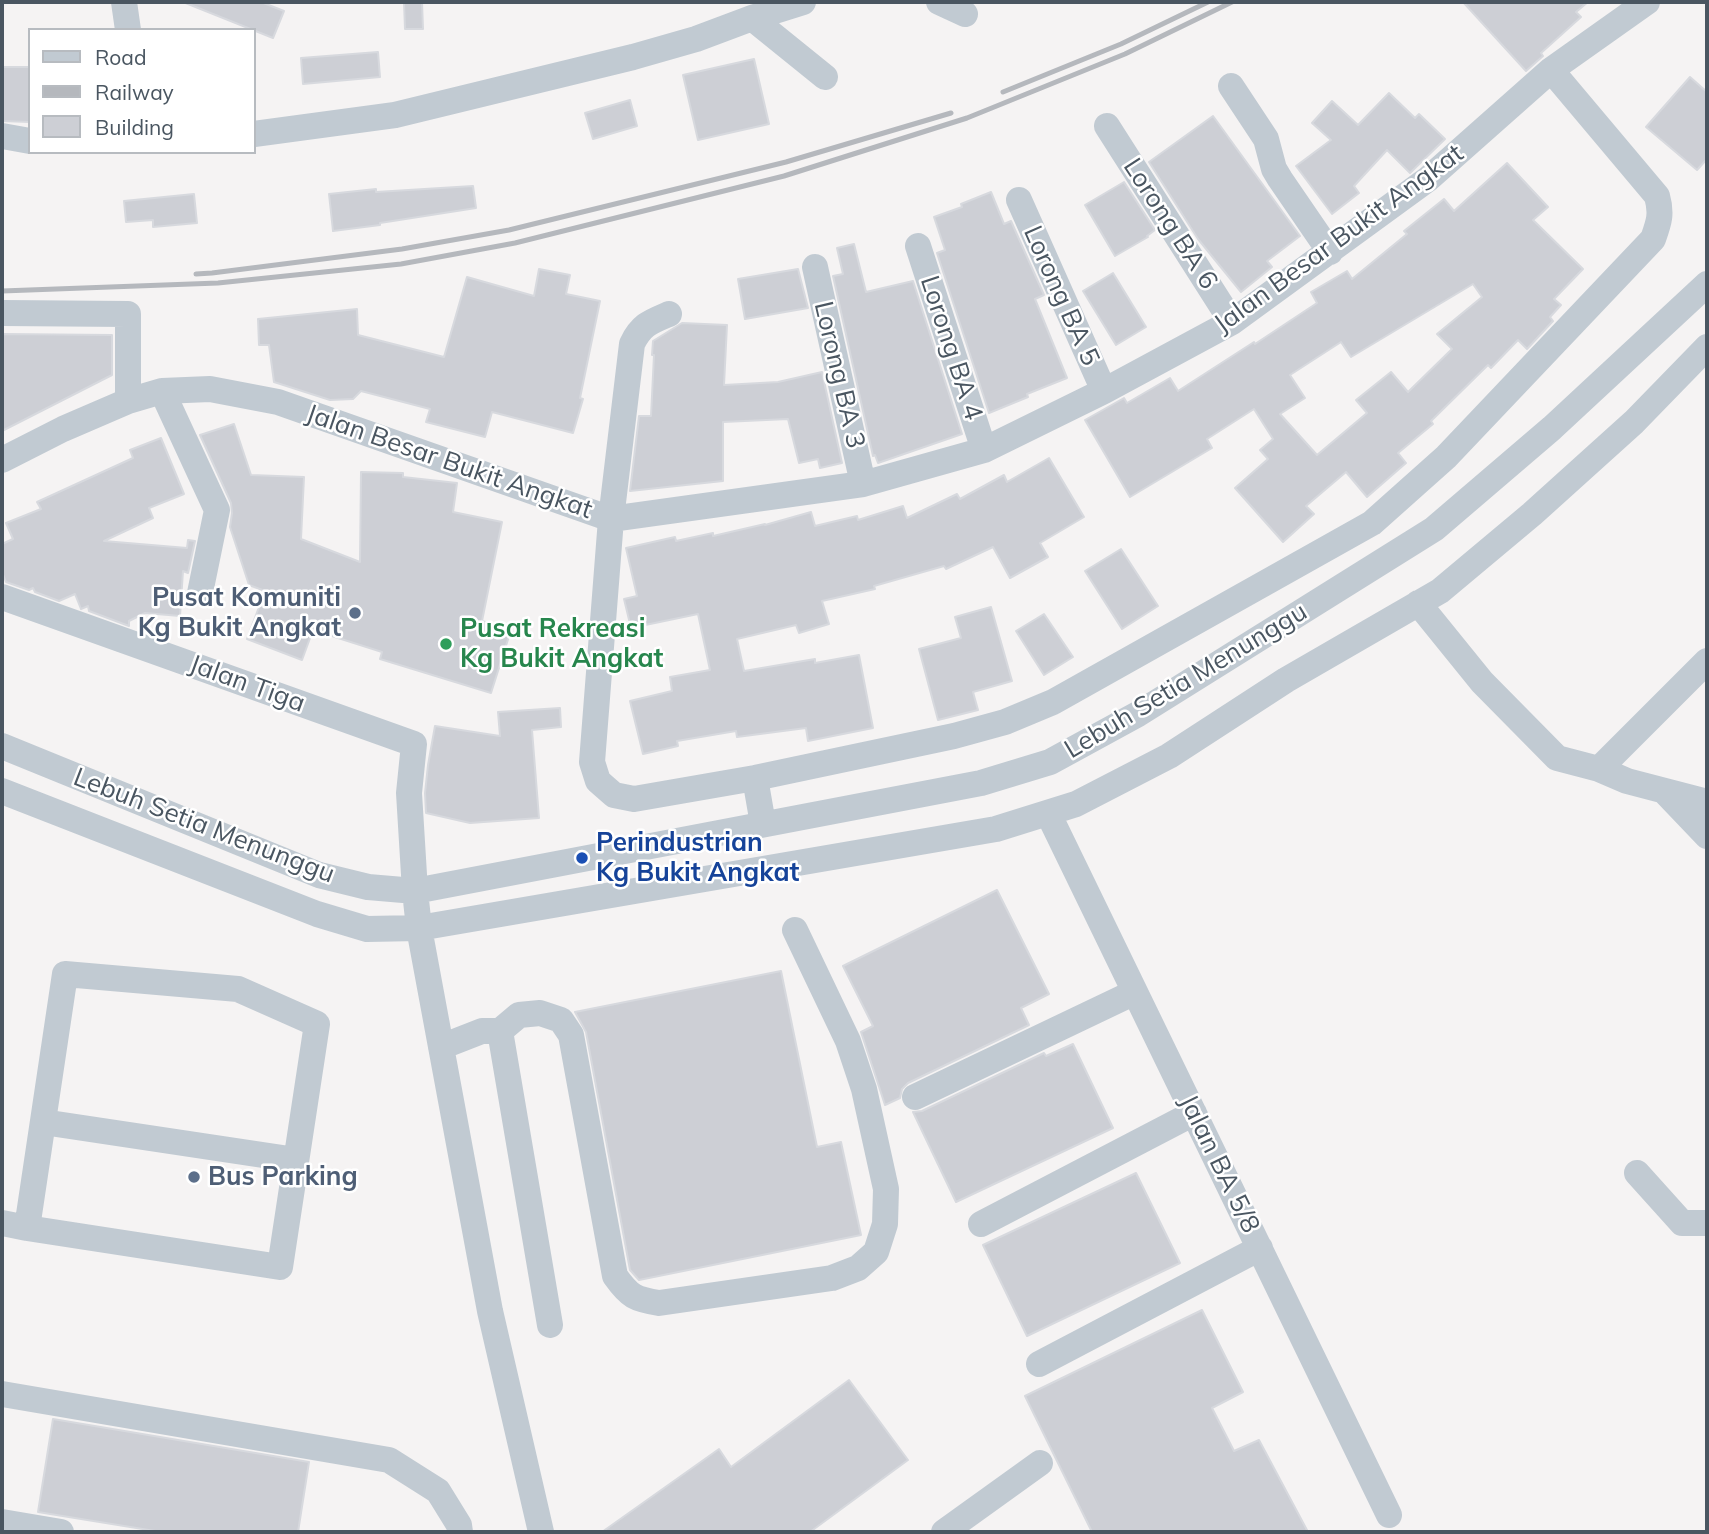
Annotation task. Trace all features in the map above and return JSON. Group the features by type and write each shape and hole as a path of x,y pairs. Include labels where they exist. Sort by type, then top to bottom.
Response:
{"street":[{"path":"124,2 128,28"},
{"path":"256,134 395,115 634,57 803,2"},
{"path":"939,2 965,14"},
{"name":"Jalan Besar Bukit Angkat","path":"2,460 63,429 128,401 162,391 210,390 278,402 611,519 863,484 984,450 1104,391 1232,322 1427,180 1551,70 1647,2"},
{"path":"752,18 825,77"},
{"path":"669,314 650,322 638,331 632,344 611,519 592,762 598,781 614,795 634,799 755,778 954,736 1005,722 1053,702 1372,523 1446,457 1653,239 1661,209 1657,196 1551,70"},
{"path":"1231,86 1266,139 1274,169 1329,252"},
{"name":"Lorong BA 6","path":"1107,126 1232,322"},
{"path":"2,136 28,141"},
{"name":"Lorong BA 5","path":"1019,200 1104,391"},
{"name":"Lorong BA 4","path":"918,246 984,450"},
{"name":"Lorong BA 3","path":"815,267 863,484"},
{"name":"Lebuh Setia Menunggu","path":"2,746 319,875 368,887 415,891 981,783 1050,762 1138,715 1434,529 1552,428 1707,284"},
{"path":"2,313 128,314 128,401"},
{"name":"Lebuh Setia Menunggu","path":"2,791 317,914 368,929 419,928 996,829 1076,804 1169,756 1286,680 1440,591 1532,514 1634,422 1707,347"},
{"path":"162,391 218,510 200,593"},
{"name":"Jalan Tiga","path":"2,597 414,744 409,793 415,891"},
{"path":"1419,603 1482,682 1557,758 1707,803"},
{"path":"1599,769 1707,662"},
{"path":"755,778 764,824"},
{"path":"1664,791 1707,836"},
{"name":"Jalan BA 5/8","path":"1048,813 1389,1515"},
{"path":"415,891 419,928 490,1311 541,1532"},
{"path":"441,1047 481,1031 500,1031 519,1015 540,1013 561,1020 571,1035 615,1276 626,1292 641,1300 659,1303 832,1278 858,1268 876,1252 885,1224 886,1189 864,1088 848,1041 795,930"},
{"path":"65,974 238,989 317,1024 296,1160 280,1267 14,1226 43,1122 65,974"},
{"path":"915,1097 1135,992"},
{"path":"500,1031 550,1325"},
{"path":"981,1224 1194,1113"},
{"path":"43,1122 296,1160"},
{"path":"1637,1173 1682,1223 1707,1223"},
{"path":"1039,1364 1260,1248"},
{"path":"2,1394 389,1460 438,1492 459,1525 460,1532"},
{"path":"944,1532 1040,1463"},
{"path":"2,1522 61,1532"}],"building":[{"path":"183,2 261,2 284,11 273,38 256,31 256,28 248,28"},
{"path":"404,2 422,2 423,29 405,29"},
{"path":"1463,2 1588,2 1576,12 1581,17 1541,53 1543,56 1526,71"},
{"path":"378,52 380,77 303,84 301,58"},
{"path":"754,59 769,124 698,140 683,75"},
{"path":"2,67 28,67 28,122 2,121"},
{"path":"1690,77 1707,92 1707,159 1697,170 1646,127"},
{"path":"1389,93 1415,118 1419,114 1445,139 1410,173 1387,150 1354,186 1359,193 1332,214 1296,166 1331,140 1312,123 1332,101 1358,125"},
{"path":"630,100 637,126 593,139 585,113"},
{"path":"1213,116 1300,236 1267,261 1272,267 1241,292 1198,239 1149,162"},
{"path":"1507,163 1548,207 1533,220 1583,269 1554,299 1561,305 1550,317 1553,321 1527,349 1518,340 1491,368 1488,365 1431,421 1433,424 1398,453 1406,463 1367,497 1346,472 1306,506 1314,514 1283,542 1235,488 1268,459 1260,450 1273,439 1254,409 1207,439 1212,448 1130,497 1085,420 1124,398 1127,403 1170,378 1178,391 1317,303 1311,292 1347,271 1352,279 1407,234 1404,231 1444,199 1454,211","holes":["1473,284 1482,297 1437,334 1452,349 1408,392 1391,372 1356,400 1367,413 1317,455 1280,414 1305,398 1290,375 1341,342 1351,357"]},
{"path":"1124,182 1155,230 1115,256 1085,205"},
{"path":"473,186 476,208 333,231 329,194 376,189 376,192"},
{"path":"991,192 1004,224 1011,221 1044,295 1035,299 1067,378 989,413 937,253 945,250 934,217"},
{"path":"194,194 197,223 153,227 153,220 126,222 124,201"},
{"path":"854,244 866,292 913,281 962,434 878,463 875,455 873,456 833,276 843,274 837,248"},
{"path":"539,269 570,275 566,294 600,301 580,398 583,399 573,433 492,412 485,437 426,422 430,409 361,391 353,399 330,400 274,382 269,345 259,345 258,319 357,309 358,335 444,357 467,277 534,296"},
{"path":"798,269 808,308 745,319 738,279"},
{"path":"1113,273 1146,327 1116,345 1083,291"},
{"path":"682,323 727,325 724,385 778,382 822,372 842,463 820,468 818,459 799,463 788,419 723,422 723,481 630,491 639,416 651,416 653,341"},
{"path":"2,334 112,335 112,375 2,431"},
{"path":"234,424 251,475 304,477 301,539 360,562 361,472 403,473 403,477 457,483 453,512 502,522 482,621 511,630 491,693 380,659 382,652 313,630 302,660 247,639 265,591 249,585 230,527 231,503 200,435"},
{"path":"161,438 184,494 149,508 153,518 104,541 187,548 188,540 195,541 188,573 183,571 180,616 145,613 129,621 129,626 89,611 88,606 81,609 75,594 59,601 35,592 33,588 29,590 6,582 2,572 2,544 13,539 6,523 41,509 37,502 133,458 130,450"},
{"path":"1049,458 1084,517 1040,543 1048,557 1010,578 993,547 946,569 944,566 874,586 875,589 822,601 829,624 799,633 796,625 737,639 744,671 815,659 815,663 859,655 873,728 808,741 806,728 737,737 736,731 677,741 678,746 643,754 630,701 672,691 670,677 710,670 698,614 631,628 624,599 637,596 626,548 675,537 676,541 713,533 713,536 811,512 815,526 857,516 858,520 903,506 907,518 957,494 960,499 1004,475 1007,482"},
{"path":"1121,549 1158,606 1122,629 1085,571"},
{"path":"991,607 1012,681 973,692 978,710 938,720 919,649 961,638 955,617"},
{"path":"1044,614 1073,657 1044,675 1016,631"},
{"path":"560,708 561,727 532,730 539,818 470,823 426,813 425,793 435,726 500,736 498,712"},
{"path":"997,890 1049,994 1021,1008 1029,1025 908,1083 902,1089 900,1098 885,1105 861,1032 873,1026 843,966"},
{"path":"781,971 817,1147 841,1142 861,1235 639,1280 630,1270 586,1032 575,1012"},
{"path":"1073,1044 1113,1128 956,1202 913,1112 922,1111 1044,1053 1046,1056"},
{"path":"1136,1173 1180,1263 1027,1336 983,1245"},
{"path":"1202,1310 1243,1392 1212,1408 1234,1451 1259,1440 1308,1532 1092,1532 1025,1396"},
{"path":"849,1380 908,1460 810,1532 602,1532 719,1449 731,1467"},
{"path":"53,1419 309,1462 298,1532 161,1532 38,1512"}],"railway":[{"path":"1003,92 1121,44 1208,2"},
{"path":"2,291 218,283 401,264 515,243 784,176 967,118 1125,54 1232,2"},
{"path":"196,274 402,249 509,230 786,162 951,113"}],"place":[{"name":"Pusat Komuniti Kg Bukit Angkat","path":"355,613"},
{"name":"Pusat Rekreasi Kg Bukit Angkat","path":"446,644"},
{"name":"Perindustrian Kg Bukit Angkat","path":"582,858"},
{"name":"Bus Parking","path":"194,1177"}]}
